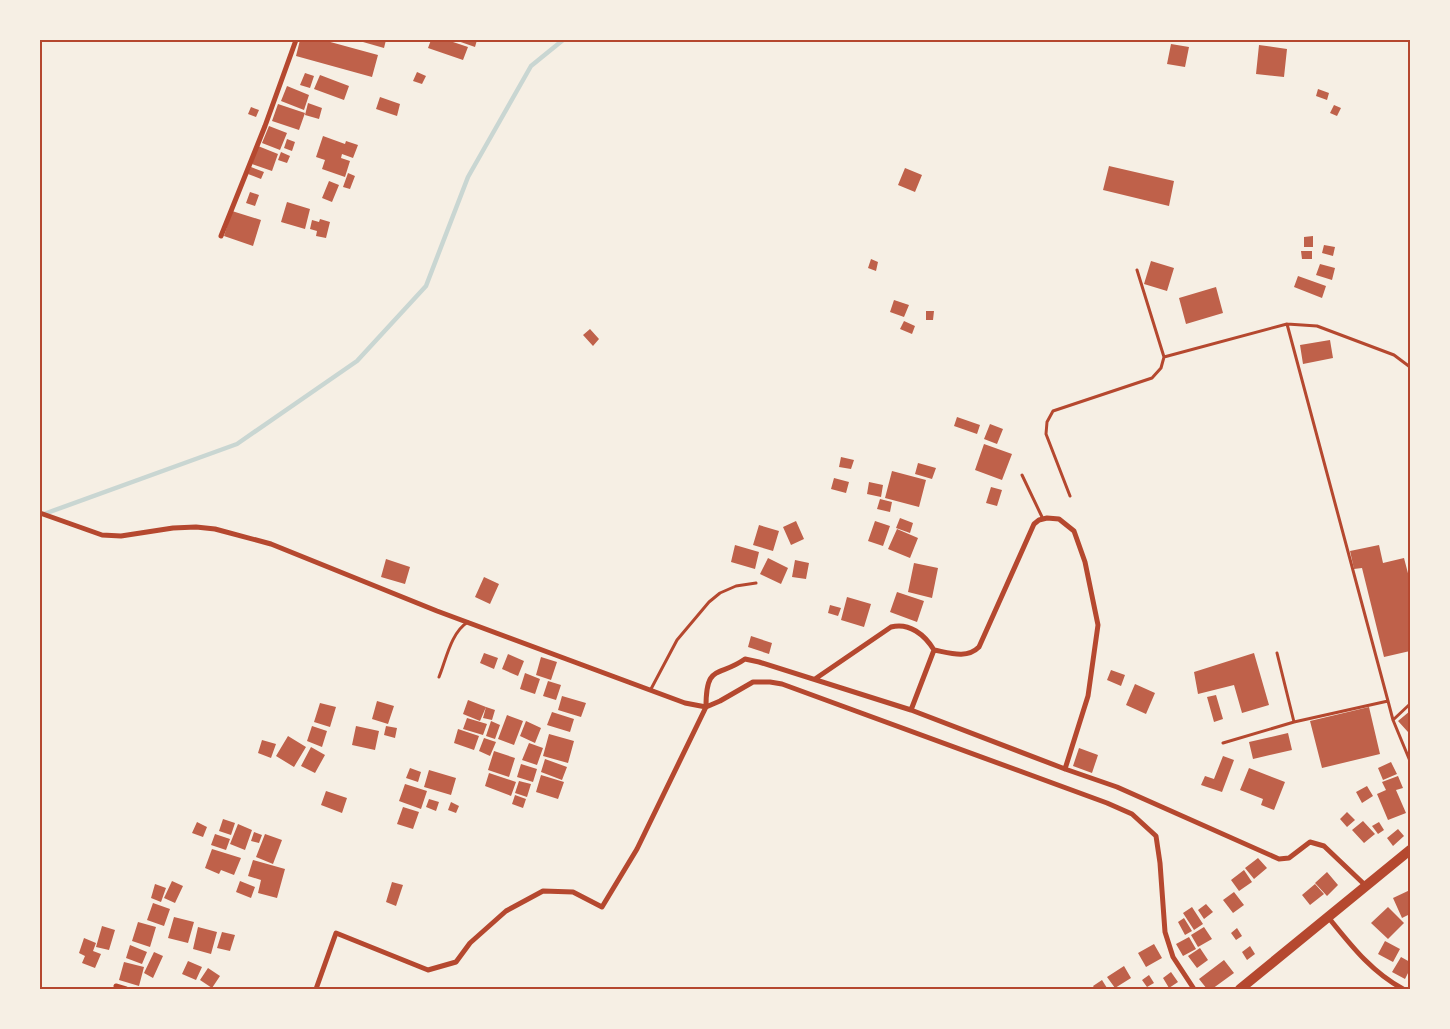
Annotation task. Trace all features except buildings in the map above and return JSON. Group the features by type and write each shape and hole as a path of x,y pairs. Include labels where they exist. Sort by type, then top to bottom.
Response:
{"highway":[{"path":"1240,989 1410,850"}],"street":[{"path":"221,236 265,126 296,40"},
{"path":"40,513 102,535 121,536 173,528 196,527 214,529 271,544 468,622 685,703 706,707 753,682 782,684 1046,779 1132,814 1156,836 1165,932 1173,957 1194,989"},
{"path":"934,650 964,654 974,653 979,647 1034,524 1043,519 1059,519 1074,531 1085,562 1098,625 1088,696 1065,770"},
{"path":"815,679 891,627 899,625 912,629 927,638 934,650"},
{"path":"911,710 934,650"},
{"path":"316,989 336,933 428,970 456,962 470,943 506,911 543,891 573,892 602,907 636,849 706,707 706,689 709,680 716,672 736,666 745,659 911,710 1065,770 1117,787 1279,860 1289,858 1310,842 1316,843 1324,846 1365,886"},
{"path":"1328,916 1378,973 1403,989"},
{"path":"116,986 126,989"}],"lane":[{"path":"1070,496 1046,434 1047,422 1053,411 1152,378 1161,368 1164,358 1137,270"},
{"path":"1164,358 1287,324 1317,326 1394,354 1410,368"},
{"path":"1287,324 1393,720 1410,761"},
{"path":"1022,475 1043,519"},
{"path":"651,689 677,640 709,602 720,593 736,586 756,583"},
{"path":"439,677 454,638 462,626 468,622"},
{"path":"1277,653 1294,722"},
{"path":"1223,743 1294,722 1388,700"},
{"path":"1393,720 1410,704"}],"waterway":[{"path":"44,514 237,444 357,361 426,286 468,177 531,66 563,40"}]}
